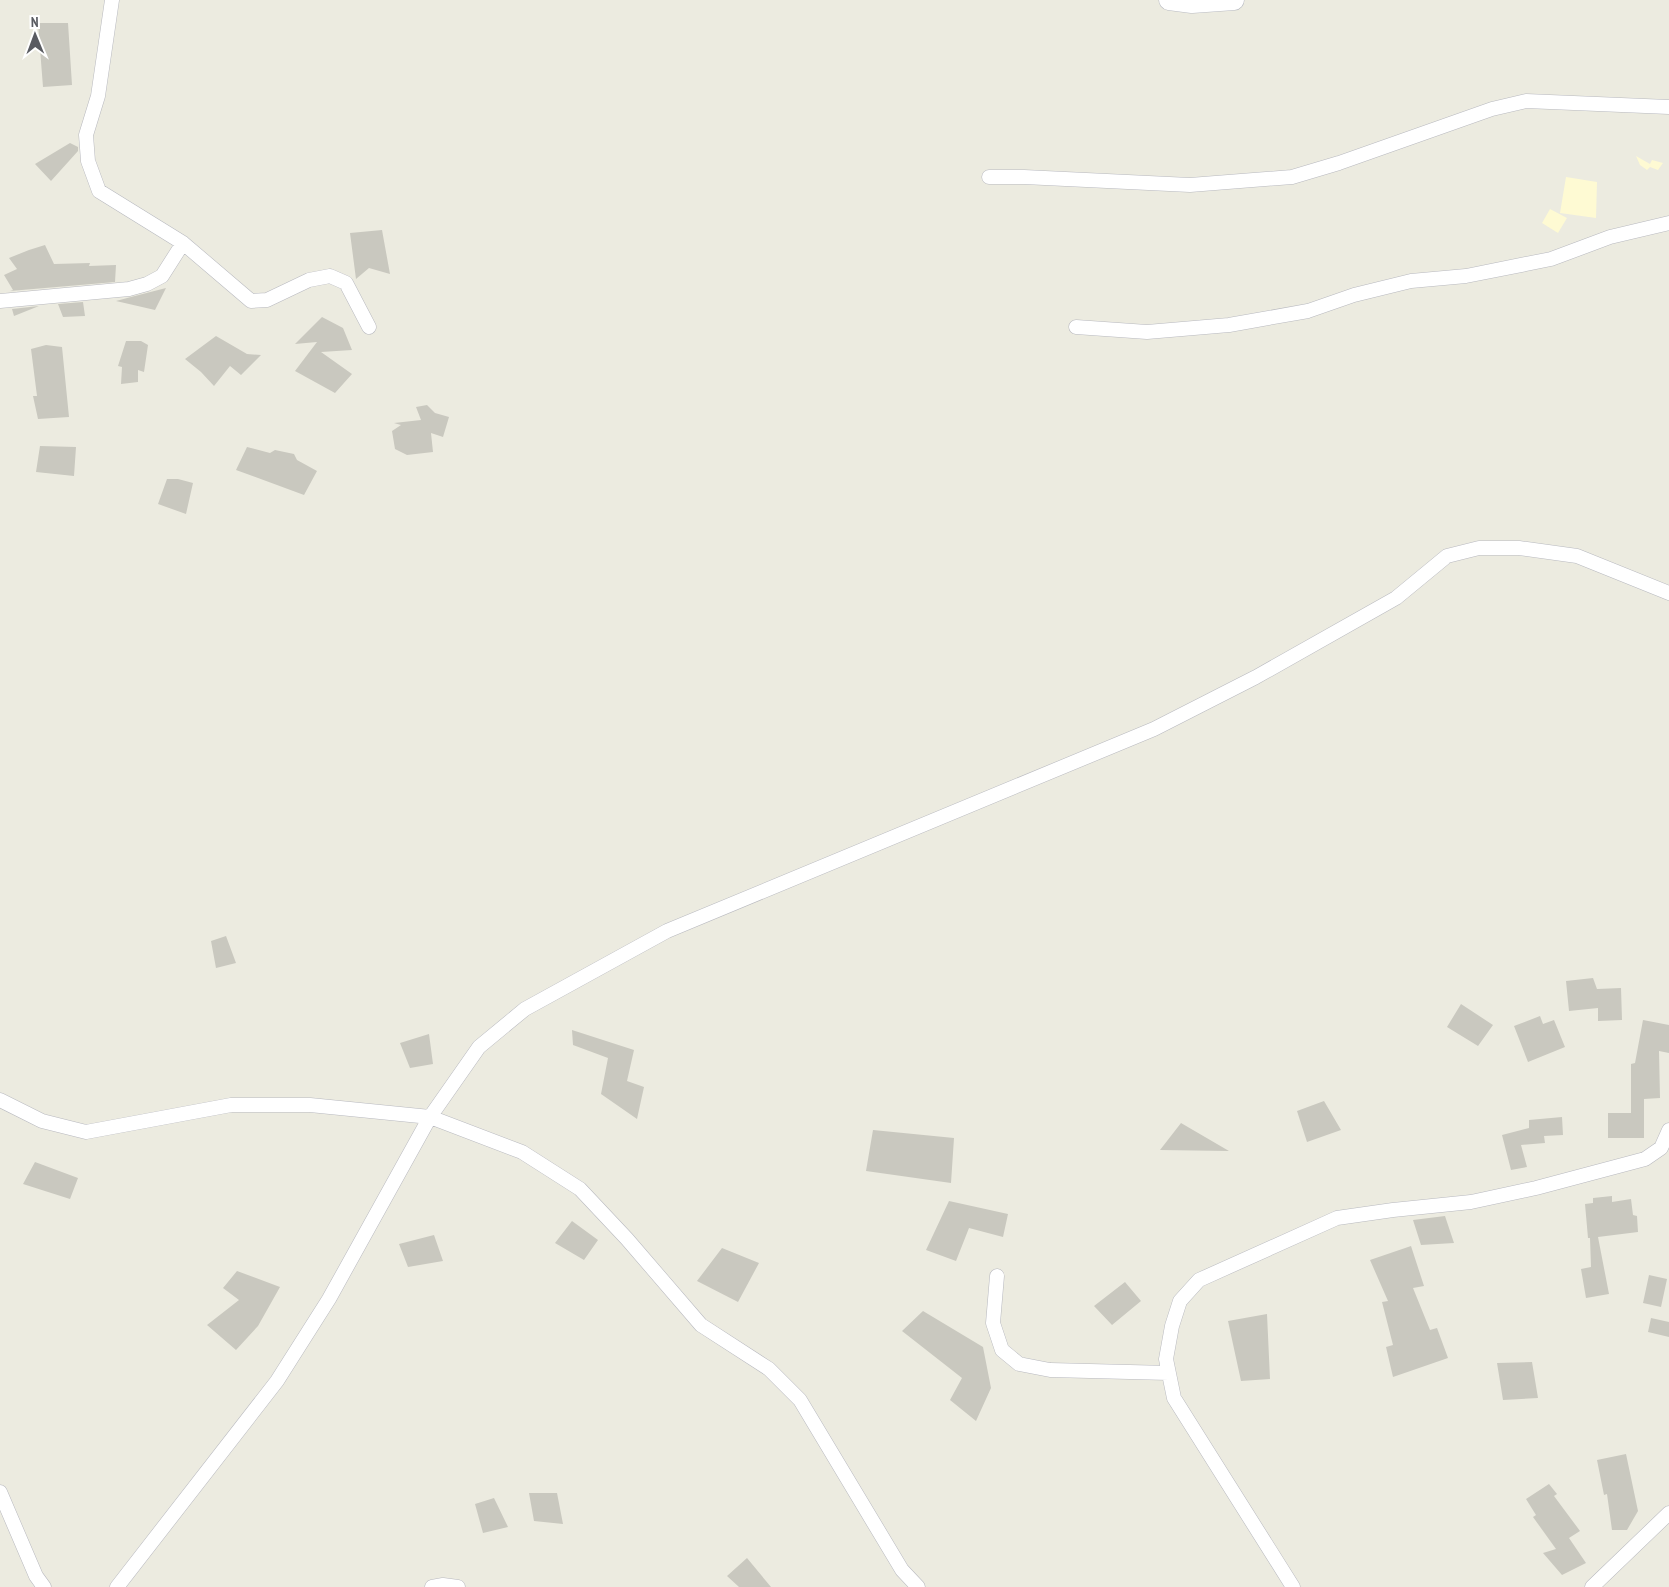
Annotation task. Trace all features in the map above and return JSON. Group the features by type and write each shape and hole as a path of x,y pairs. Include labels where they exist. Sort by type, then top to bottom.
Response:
{"street":[{"path":"112,0 98,96 86,135 88,162 99,191 183,243 251,301 267,300 310,280 330,276 346,283 369,327"},
{"path":"1169,0 1192,3 1234,0"},
{"path":"989,177 1190,185 1292,177 1339,163 1492,109 1526,101 1669,107"},
{"path":"1076,327 1147,332 1229,325 1308,311 1354,295 1411,282 1466,276 1551,259 1610,237 1669,223"},
{"path":"0,302 129,289 147,284 162,276 183,243"},
{"path":"117,1587 276,1381 330,1299 430,1117 479,1047 525,1009 666,931 1154,729 1256,677 1396,598 1447,556 1479,548 1519,548 1577,556 1669,593"},
{"path":"0,1100 42,1122 86,1132 231,1105 310,1105 430,1117 522,1152 580,1189 628,1239 701,1325 769,1369 800,1400 902,1570 918,1587"},
{"path":"1293,1587 1174,1398 1166,1360 1172,1326 1180,1301 1199,1280 1337,1218 1471,1202 1536,1188 1645,1159 1661,1148 1669,1130"},
{"path":"997,1276 993,1323 1002,1350 1020,1364 1050,1370 1169,1373"},
{"path":"0,1492 36,1576 44,1587"},
{"path":"1592,1587 1669,1513"},
{"path":"432,1587 443,1585 458,1587"}],"shaded area":[{"path":"1636,156 1650,164 1652,160 1663,163 1658,170 1650,167 1647,170 1640,165"},
{"path":"1566,177 1597,182 1596,218 1560,213"},
{"path":"1550,209 1567,218 1558,233 1542,223"}],"building":[{"path":"38,23 68,23 72,85 43,87"},
{"path":"70,143 78,147 78,151 51,181 35,164"},
{"path":"382,230 390,274 369,268 356,279 350,233"},
{"path":"45,245 54,264 90,263 89,266 116,265 115,282 10,291 13,290 4,275 17,269 9,258"},
{"path":"166,288 155,310 116,301 131,297"},
{"path":"83,302 85,316 63,317 58,304"},
{"path":"39,306 14,316 12,309"},
{"path":"322,317 343,328 352,350 321,352 352,374 335,393 295,371 317,342 295,344"},
{"path":"216,336 247,354 261,355 241,375 230,366 214,386 185,359"},
{"path":"126,341 141,341 148,345 144,372 138,370 138,382 121,384 122,367 118,366"},
{"path":"46,345 62,347 69,417 38,419 33,396 37,396 31,349"},
{"path":"427,405 435,413 449,417 443,437 431,433 433,452 407,455 395,449 392,431 401,425 394,423 421,420 416,407"},
{"path":"40,446 76,447 74,476 36,472"},
{"path":"247,447 270,453 275,450 294,454 297,460 317,471 304,495 236,470"},
{"path":"167,479 178,479 193,483 186,514 158,504"},
{"path":"226,936 236,963 216,968 211,941"},
{"path":"1593,978 1597,989 1621,988 1622,1020 1598,1021 1598,1008 1569,1011 1566,981"},
{"path":"1461,1004 1493,1025 1478,1046 1447,1027"},
{"path":"1540,1016 1543,1024 1554,1020 1565,1047 1528,1062 1514,1026"},
{"path":"1643,1020 1669,1025 1669,1053 1659,1051 1660,1098 1644,1099 1644,1138 1608,1138 1608,1113 1631,1113 1631,1064 1635,1063"},
{"path":"572,1030 634,1050 627,1081 644,1087 637,1119 601,1094 608,1058 573,1045"},
{"path":"429,1034 433,1064 410,1068 400,1043"},
{"path":"1324,1101 1341,1130 1307,1142 1297,1111"},
{"path":"1562,1117 1563,1135 1544,1136 1545,1143 1521,1145 1527,1167 1511,1170 1502,1135 1529,1128 1529,1120"},
{"path":"1181,1123 1229,1151 1160,1150"},
{"path":"873,1130 954,1138 951,1183 866,1171"},
{"path":"35,1162 78,1178 70,1199 23,1184"},
{"path":"1612,1196 1612,1202 1631,1199 1633,1215 1637,1216 1638,1232 1598,1237 1609,1294 1586,1298 1581,1269 1591,1267 1590,1238 1588,1238 1585,1204 1593,1203 1593,1198"},
{"path":"949,1201 1008,1214 1003,1237 969,1228 956,1261 926,1250"},
{"path":"1445,1216 1454,1243 1421,1245 1413,1220"},
{"path":"572,1221 598,1240 584,1260 555,1243"},
{"path":"434,1235 443,1261 408,1267 399,1244"},
{"path":"1411,1246 1424,1286 1413,1288 1430,1330 1437,1328 1448,1358 1393,1377 1386,1347 1393,1345 1382,1302 1388,1301 1370,1260"},
{"path":"722,1248 759,1263 738,1302 697,1281"},
{"path":"237,1271 280,1287 258,1326 236,1350 207,1325 239,1300 223,1288"},
{"path":"1649,1275 1667,1279 1661,1307 1643,1303"},
{"path":"1125,1282 1141,1301 1112,1325 1094,1306"},
{"path":"923,1311 983,1347 991,1388 976,1421 950,1400 962,1378 902,1331"},
{"path":"1267,1314 1270,1379 1241,1381 1228,1321"},
{"path":"1651,1318 1669,1322 1669,1337 1648,1332"},
{"path":"1532,1362 1538,1398 1503,1400 1497,1363"},
{"path":"1626,1454 1638,1511 1627,1530 1612,1530 1607,1494 1604,1495 1597,1460"},
{"path":"1549,1484 1557,1494 1554,1496 1580,1531 1569,1538 1586,1563 1562,1575 1543,1553 1556,1549 1533,1517 1536,1515 1526,1499"},
{"path":"529,1493 557,1493 563,1524 534,1521"},
{"path":"494,1498 508,1527 483,1533 475,1504"},
{"path":"747,1558 771,1587 739,1587 727,1576"}]}
